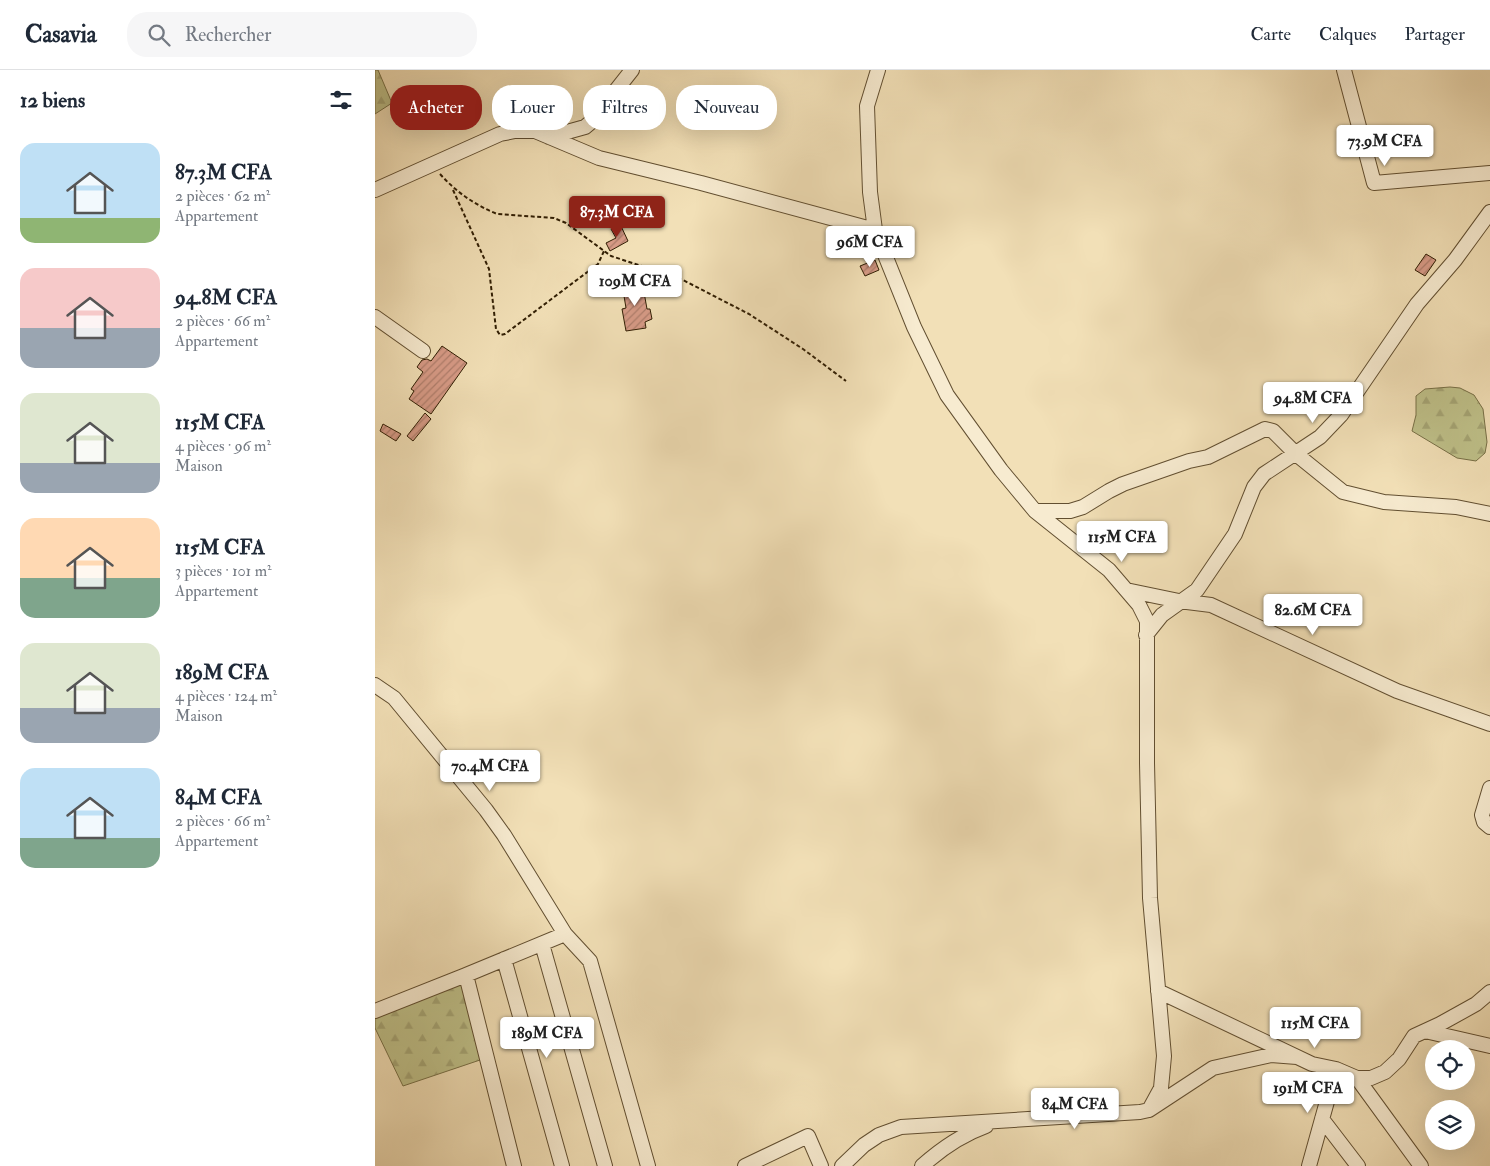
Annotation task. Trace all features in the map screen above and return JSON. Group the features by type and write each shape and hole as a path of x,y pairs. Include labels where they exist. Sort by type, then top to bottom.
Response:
{"street":[{"path":"549,137 585,127 632,70"},
{"path":"878,70 867,106 870,192 875,230 914,327 947,395 1001,470 1035,511 1109,570 1139,605 1147,621 1150,898 1164,1056 1161,1088 1149,1110"},
{"path":"1344,70 1374,182 1490,173"},
{"path":"375,190 500,134 515,131 535,131 599,158 701,183 875,230"},
{"path":"1147,635 1161,615 1197,590 1235,534 1254,487 1264,474 1320,437 1341,415 1417,304 1455,260 1490,212"},
{"path":"375,317 423,352"},
{"path":"1035,511 1070,511 1083,507 1123,484 1189,461 1208,458 1265,429 1273,432 1296,454 1343,492 1384,502 1456,507 1490,514"},
{"path":"1126,590 1179,601 1211,605 1397,691 1490,724"},
{"path":"375,685 394,698 486,810 504,835 565,934 590,961 648,1166"},
{"path":"1490,788 1482,815 1484,822 1490,827"},
{"path":"375,1010 565,934"},
{"path":"542,944 605,1166"},
{"path":"504,959 562,1166"},
{"path":"466,975 515,1166"},
{"path":"1158,990 1312,1064 1336,1069 1357,1078 1371,1078 1385,1072 1399,1059 1414,1036 1476,1004 1490,992"},
{"path":"1425,1031 1490,1046"},
{"path":"842,1166 864,1145 879,1135 901,1127 1141,1112 1149,1110 1213,1068 1271,1055 1297,1057"},
{"path":"1309,1166 1336,1069"},
{"path":"1357,1078 1421,1166"},
{"path":"1322,1119 1358,1166"},
{"path":"922,1166 941,1149 966,1134 1001,1120"},
{"path":"745,1166 808,1136 821,1166"}],"path":[{"path":"434,163 438,172 452,188 472,202 497,214 554,218 566,224 611,256 681,279 749,314 803,348 846,381"},
{"path":"452,188 489,269 496,329 501,335 505,334 597,264 604,251"}],"green space":[{"path":"375,70 378,70 390,98 390,104 375,114"},
{"path":"1460,388 1474,395 1483,409 1487,442 1485,453 1476,461 1457,458 1412,431 1416,415 1416,396 1425,389"},
{"path":"463,981 483,1059 403,1086 375,1028 375,1016"}],"building":[{"path":"620,224 628,241 610,251 606,243 616,238 611,229"},
{"path":"1426,254 1436,260 1425,276 1415,270"},
{"path":"875,260 879,270 865,276 860,266"},
{"path":"642,281 647,309 650,309 652,319 645,322 646,328 626,331 622,309 626,308 622,284"},
{"path":"442,346 467,363 431,414 409,399 414,391 411,389 423,372 417,367 422,360 427,359 431,361"},
{"path":"425,413 431,419 413,441 407,436"},
{"path":"383,424 401,434 396,441 380,431"}]}
